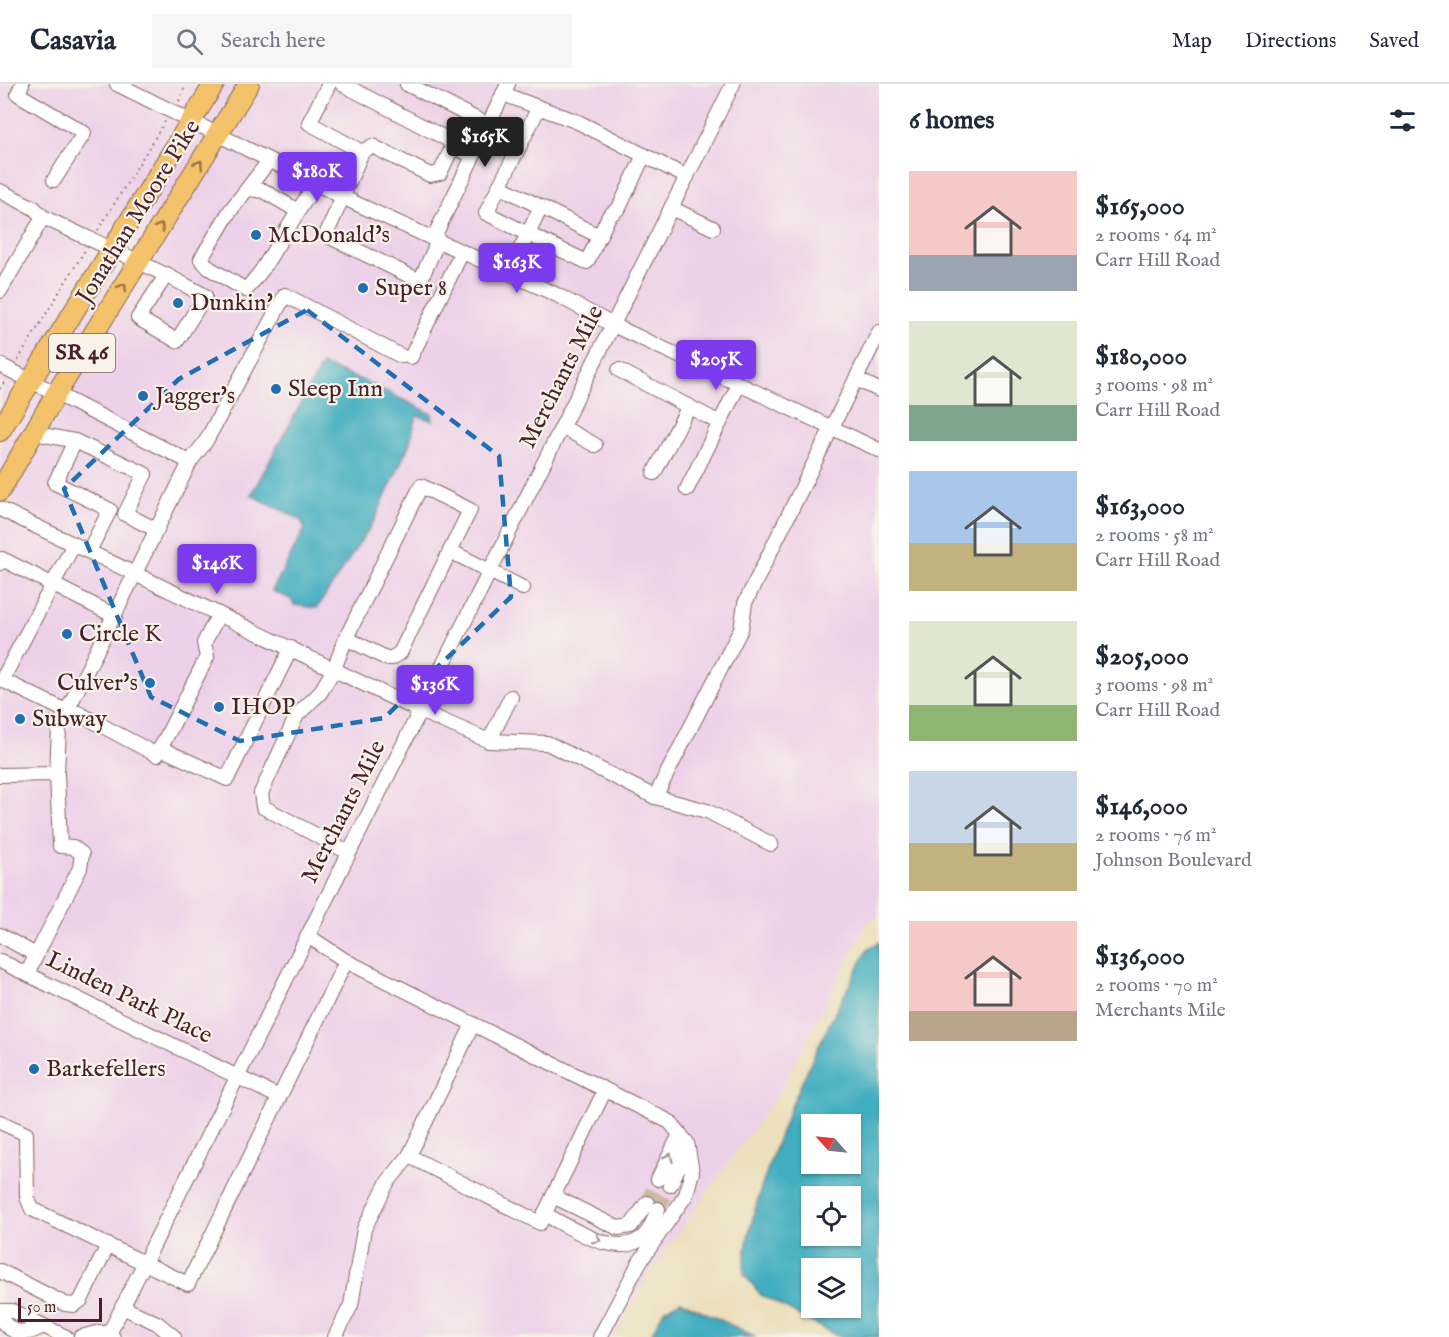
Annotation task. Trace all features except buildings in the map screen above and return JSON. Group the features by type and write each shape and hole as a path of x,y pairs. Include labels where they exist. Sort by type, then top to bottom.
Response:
{"highway":[{"name":"Jonathan Moore Pike","path":"0,431 214,84"},
{"name":"Jonathan Moore Pike","path":"0,491 56,394 249,84"}],"street":[{"path":"22,84 18,94 84,133 54,180"},
{"path":"117,84 344,198 508,273 879,450"},
{"path":"328,84 309,123 362,152"},
{"path":"342,84 447,139 453,146 473,156"},
{"path":"407,84 488,125"},
{"name":"Merchants Mile","path":"81,1337 91,1332 111,1336 122,1307 348,852 733,84"},
{"path":"453,146 440,173 430,175 372,146 362,152 326,235 420,281 435,240 506,89 538,108 578,122 687,177"},
{"path":"538,108 486,213 587,262 609,216 619,208 644,155"},
{"path":"269,161 230,210 201,259 209,268 246,290 262,270 315,184"},
{"path":"499,186 599,236"},
{"path":"249,189 264,191 298,211"},
{"path":"0,191 34,208 43,217 166,274 205,296 177,341 138,318 166,274"},
{"path":"508,273 541,207"},
{"path":"672,208 712,228"},
{"path":"0,291 43,217"},
{"path":"27,974 80,868 82,854 73,847 60,846 57,774 59,727 137,574 190,462 206,441 285,295 406,357 462,252"},
{"path":"0,261 14,268"},
{"path":"655,797 741,629 745,603 879,332"},
{"path":"0,365 190,462"},
{"path":"619,370 720,423"},
{"path":"856,379 879,390"},
{"path":"687,489 739,384"},
{"path":"654,473 689,406"},
{"path":"562,428 595,445"},
{"path":"34,433 75,441 145,474 125,514"},
{"path":"75,441 55,483 157,530"},
{"path":"346,638 386,657 392,658 400,653 470,510 421,486 346,638 334,669 320,693 297,715 261,793 263,807 348,852"},
{"path":"0,508 420,711 489,741 548,743 655,797 708,811 771,844"},
{"path":"89,551 110,510"},
{"path":"74,544 1,680 66,711 78,713 157,755 207,657 204,643 219,614"},
{"path":"450,551 523,588"},
{"path":"0,563 3,559 115,616"},
{"path":"160,748 227,779 291,648"},
{"path":"489,741 511,697"},
{"path":"0,775 57,774"},
{"path":"0,935 36,955"},
{"path":"308,936 346,961 670,1122 680,1134 688,1148 692,1172 686,1196 639,1263 600,1337"},
{"name":"Linden Park Place","path":"0,961 279,1097"},
{"path":"0,1122 26,1134 27,1197 32,1209 188,1284 346,961"},
{"path":"335,1337 351,1305 364,1228 387,1183 409,1156 472,1024"},
{"path":"409,1156 540,1223 605,1090"},
{"path":"680,1134 664,1182 688,1148"},
{"path":"544,1214 611,1246 622,1246 646,1234 652,1206 631,1226 618,1228 553,1196"},
{"path":"0,1271 65,1304 74,1305 81,1299 108,1245"},
{"path":"122,1307 157,1323 174,1337"},
{"path":"0,1311 14,1311 66,1337"},
{"path":"0,1317 13,1331 25,1334 43,1326"}],"path":[{"path":"181,98 186,84"},
{"path":"95,234 158,133"},
{"path":"19,359 87,248"},
{"path":"0,389 3,384"}],"highlighted area":[{"path":"307,310 499,456 511,597 384,718 240,741 151,697 64,489 179,379"}],"shaded area":[{"path":"0,84 879,84 879,916 867,923 780,1091 653,1267 614,1337 0,1337 0,519 13,496 0,490"}],"water":[{"path":"322,365 371,384 432,414 433,421 417,415 409,445 374,521 317,608 294,605 291,599 272,591 305,529 300,519 251,495"},
{"path":"879,942 879,1337 841,1337 804,1318 861,1318 861,1258 801,1258 801,1316 761,1295 744,1274 750,1231 771,1158 795,1097 868,949"},
{"path":"681,1301 756,1337 650,1337 664,1310"}],"tunnel":[{"path":"647,1203 658,1179"},
{"path":"658,1209 670,1185"}],"place":[{"name":"McDonald's","path":"256,235"},
{"name":"Super 8","path":"363,288"},
{"name":"Dunkin'","path":"178,303"},
{"name":"Sleep Inn","path":"276,389"},
{"name":"Jagger's","path":"143,396"},
{"name":"Circle K","path":"67,634"},
{"name":"Culver's","path":"150,683"},
{"name":"IHOP","path":"219,707"},
{"name":"Subway","path":"20,719"},
{"name":"Barkefellers","path":"34,1069"}]}
